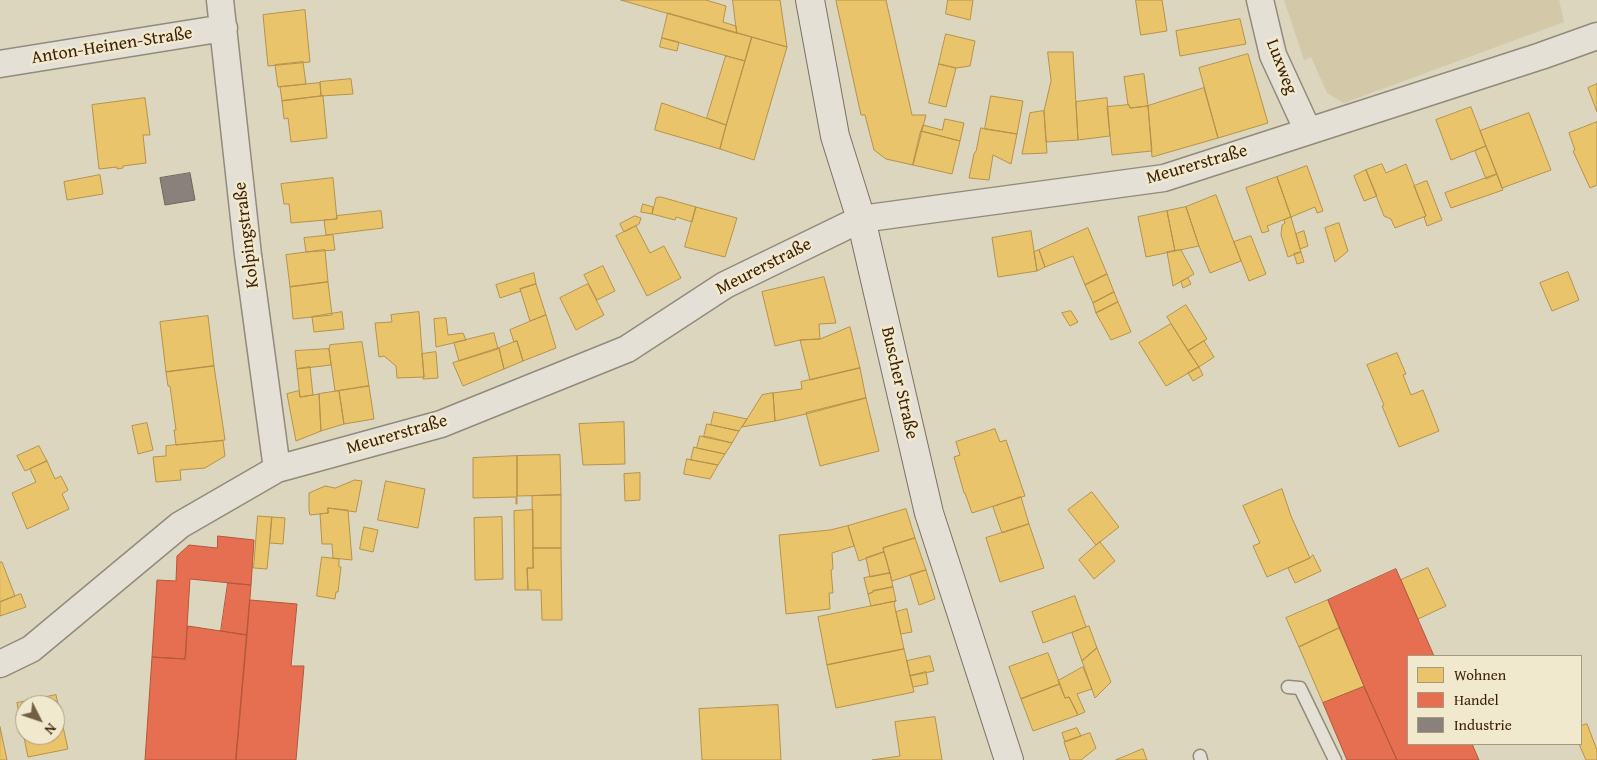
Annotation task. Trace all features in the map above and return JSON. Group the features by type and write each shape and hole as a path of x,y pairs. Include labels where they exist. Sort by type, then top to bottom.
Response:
{"main road":[{"name":"Buscher Straße","path":"810,0 835,136 861,219 929,513 1009,760"}],"street":[{"name":"Kolpingstraße","path":"220,0 248,255 277,469"},
{"name":"Luxweg","path":"1260,0 1273,55 1308,132"},
{"name":"Anton-Heinen-Straße","path":"0,64 224,28"},
{"name":"Meurerstraße","path":"0,664 31,649 180,525 277,469 441,424 627,349 725,285 861,219 1164,178 1597,36"}],"lane":[{"path":"1288,687 1300,688 1335,760"}],"shaded area":[{"path":"1284,0 1559,0 1564,22 1344,103 1327,93 1311,57 1304,60"}],"building: Wohnen":[{"path":"621,0 706,0 726,6 723,22 736,26 737,33"},
{"path":"733,0 780,0 787,47 737,33"},
{"path":"886,0 912,115 926,115 913,165 886,159 874,150 865,115 861,115 836,1"},
{"path":"948,0 973,0 970,20 946,14"},
{"path":"1136,0 1162,0 1167,31 1141,35"},
{"path":"305,10 310,62 268,66 263,15"},
{"path":"668,13 752,37 745,61 662,38"},
{"path":"1240,19 1246,44 1180,56 1176,31"},
{"path":"946,34 975,41 970,66 956,68 939,64"},
{"path":"752,37 787,47 754,160 720,149"},
{"path":"662,38 679,42 677,51 660,47"},
{"path":"1048,52 1073,52 1078,140 1046,142 1044,111 1051,81"},
{"path":"1248,54 1268,123 1218,138 1199,68"},
{"path":"726,56 745,61 726,125 707,118"},
{"path":"303,62 306,84 278,87 275,65"},
{"path":"939,64 956,68 946,107 929,103"},
{"path":"1144,74 1148,106 1130,108 1124,77"},
{"path":"351,79 353,94 321,96 320,82"},
{"path":"320,83 321,96 282,101 280,87"},
{"path":"1597,84 1597,112 1588,88"},
{"path":"1204,88 1218,138 1152,157 1148,106"},
{"path":"323,96 327,138 291,142 288,118 284,119 282,101"},
{"path":"991,96 1023,101 1017,134 985,129"},
{"path":"145,98 150,135 143,135 146,163 123,166 123,168 117,169 117,167 99,169 92,105"},
{"path":"1107,98 1110,136 1078,140 1076,102"},
{"path":"662,103 726,125 720,149 655,130"},
{"path":"1129,105 1130,108 1148,106 1152,151 1112,155 1107,107"},
{"path":"1471,107 1486,146 1451,160 1436,120"},
{"path":"1044,111 1047,153 1022,154 1030,113"},
{"path":"1529,113 1551,170 1502,188 1480,131"},
{"path":"945,119 964,123 960,141 921,131 923,125 942,130"},
{"path":"1597,122 1597,185 1590,188 1573,151 1575,150 1569,133"},
{"path":"981,128 1017,134 1011,164 993,155 989,180 969,178"},
{"path":"921,131 960,141 952,174 913,165"},
{"path":"1486,146 1497,174 1486,179 1475,151"},
{"path":"1382,164 1386,173 1406,164 1426,216 1395,228 1391,219 1384,216 1366,170"},
{"path":"1307,166 1323,211 1317,213 1315,207 1291,217 1277,177"},
{"path":"1366,170 1377,196 1364,201 1354,176"},
{"path":"1497,174 1503,190 1451,208 1445,193"},
{"path":"100,175 103,194 67,200 64,182"},
{"path":"1277,177 1291,217 1267,226 1269,231 1262,233 1246,188"},
{"path":"333,178 337,219 291,223 289,204 284,204 281,184"},
{"path":"1427,181 1442,220 1427,226 1424,217 1426,216 1414,186"},
{"path":"1216,195 1241,261 1210,273 1186,207"},
{"path":"661,197 696,207 692,222 676,217 675,220 652,214 656,198"},
{"path":"643,204 653,207 652,214 641,212"},
{"path":"696,207 737,218 725,257 685,247"},
{"path":"1186,207 1199,246 1175,251 1167,211"},
{"path":"381,211 383,228 326,235 324,220 337,219 337,216"},
{"path":"1167,211 1175,251 1146,257 1138,217"},
{"path":"635,216 641,218 639,224 624,232 620,224"},
{"path":"1291,217 1301,252 1288,257 1281,235 1282,225 1285,223 1284,220"},
{"path":"1339,223 1348,251 1335,262 1325,228"},
{"path":"636,226 650,253 664,246 681,278 647,296 616,236"},
{"path":"1088,228 1107,274 1085,285 1073,256 1045,267 1039,250"},
{"path":"1031,231 1037,271 998,277 992,238"},
{"path":"1304,231 1308,246 1300,249 1296,234"},
{"path":"333,235 335,250 306,252 304,238"},
{"path":"1251,236 1266,274 1249,281 1234,242"},
{"path":"325,250 328,282 290,287 286,255"},
{"path":"1039,250 1045,267 1037,271 1034,252"},
{"path":"1181,250 1194,274 1173,286 1167,252"},
{"path":"1301,252 1304,262 1297,264 1294,254"},
{"path":"603,266 615,291 597,300 584,275"},
{"path":"1568,272 1579,300 1552,311 1540,283"},
{"path":"534,273 536,284 500,298 496,285"},
{"path":"1107,274 1114,292 1093,303 1085,285"},
{"path":"824,277 836,323 819,324 820,339 800,340 775,346 762,292"},
{"path":"1188,278 1191,284 1183,288 1181,282"},
{"path":"328,282 332,315 293,319 290,287"},
{"path":"536,284 546,315 530,321 520,289"},
{"path":"588,284 604,315 576,330 560,298"},
{"path":"1114,292 1118,302 1096,313 1093,303"},
{"path":"1118,302 1131,332 1111,340 1096,313"},
{"path":"1186,305 1207,339 1188,351 1167,317"},
{"path":"1071,311 1078,322 1070,326 1062,313"},
{"path":"342,312 344,329 314,332 312,317"},
{"path":"419,312 424,377 397,378 396,366 384,356 379,357 375,323 392,322 391,315"},
{"path":"546,315 556,348 523,361 517,341 514,342 510,330"},
{"path":"208,316 214,366 166,372 160,322"},
{"path":"446,318 448,335 463,333 466,340 436,347 434,319"},
{"path":"1171,324 1199,367 1166,386 1139,343"},
{"path":"850,327 860,368 810,380 800,340 820,339"},
{"path":"494,333 498,349 459,361 454,343"},
{"path":"517,341 523,361 504,369 499,348"},
{"path":"1204,341 1214,357 1199,367 1188,351"},
{"path":"362,342 369,386 335,391 330,345"},
{"path":"499,348 504,369 463,386 453,363"},
{"path":"329,349 331,365 297,369 295,351"},
{"path":"436,352 438,378 423,379 422,354"},
{"path":"1397,353 1406,374 1403,375 1411,395 1423,390 1439,431 1399,447 1367,365"},
{"path":"214,366 225,440 176,445 174,430 176,430 170,386 168,386 166,372"},
{"path":"310,367 313,395 300,397 297,369"},
{"path":"1199,367 1203,375 1193,381 1188,373"},
{"path":"860,368 866,398 775,421 773,393 802,389 801,382"},
{"path":"369,386 374,419 344,424 339,391"},
{"path":"299,391 300,397 319,394 321,431 296,441 287,394"},
{"path":"339,391 344,424 321,431 319,394"},
{"path":"773,393 775,421 742,427 762,395"},
{"path":"866,398 879,451 820,466 806,413"},
{"path":"714,412 747,419 739,431 711,425"},
{"path":"624,422 625,464 583,465 579,424"},
{"path":"147,423 153,450 138,454 132,426"},
{"path":"707,424 739,431 732,443 704,437"},
{"path":"995,429 1000,442 1006,440 1025,496 972,513 954,457 960,455 956,442"},
{"path":"700,436 732,443 725,454 697,448"},
{"path":"223,441 225,456 205,468 180,470 181,480 156,482 153,457 166,456 166,446"},
{"path":"39,446 47,461 25,471 17,456"},
{"path":"694,447 725,454 718,465 691,460"},
{"path":"560,455 561,495 517,496 517,456"},
{"path":"517,456 517,504 516,497 473,498 473,458"},
{"path":"687,459 718,465 710,479 684,474"},
{"path":"47,461 55,479 61,476 68,490 62,494 69,509 27,529 12,493 36,482 30,469"},
{"path":"640,473 640,500 625,501 624,474"},
{"path":"355,480 362,481 356,512 328,508 328,513 310,515 309,493 325,486 335,488"},
{"path":"386,481 425,489 418,528 378,520"},
{"path":"1282,489 1291,516 1310,558 1267,577 1253,546 1260,543 1243,506"},
{"path":"1092,492 1119,527 1096,545 1068,510"},
{"path":"561,495 561,548 533,548 532,496"},
{"path":"1021,497 1029,524 1002,533 993,507"},
{"path":"328,508 348,510 352,560 333,558 332,544 322,544 320,514 328,513"},
{"path":"906,509 915,538 883,548 884,552 859,561 848,526"},
{"path":"533,510 533,568 527,568 528,590 515,590 514,511"},
{"path":"258,516 272,517 267,569 254,568"},
{"path":"272,517 285,518 283,544 270,543"},
{"path":"502,517 503,579 475,580 474,518"},
{"path":"1029,524 1044,568 1000,582 986,538"},
{"path":"848,526 854,546 832,553 833,593 829,593 830,609 786,614 779,535 830,530"},
{"path":"364,527 378,530 373,552 360,549"},
{"path":"915,538 926,570 892,581 883,548"},
{"path":"1100,542 1115,561 1094,579 1079,560"},
{"path":"533,548 561,548 562,620 542,620 541,590 528,590 527,568 533,568"},
{"path":"884,552 890,573 870,577 866,558"},
{"path":"1313,555 1321,571 1295,583 1288,568"},
{"path":"322,557 339,559 339,567 341,567 338,592 336,592 335,599 317,596"},
{"path":"0,562 2,562 15,596 0,602"},
{"path":"1428,568 1446,606 1418,619 1401,580"},
{"path":"926,570 935,599 919,605 910,575"},
{"path":"890,573 893,587 873,591 868,594 864,578"},
{"path":"893,587 896,601 871,606 868,594 873,591"},
{"path":"21,594 26,607 0,616 0,602"},
{"path":"1075,596 1086,627 1043,643 1032,612"},
{"path":"1328,600 1339,628 1299,647 1286,618"},
{"path":"896,601 894,603 904,649 827,665 818,617"},
{"path":"907,609 912,632 901,634 896,612"},
{"path":"1089,626 1097,648 1082,661 1072,633"},
{"path":"1339,628 1364,686 1323,703 1299,647"},
{"path":"1097,648 1111,682 1095,698 1082,661"},
{"path":"904,649 914,692 836,708 827,665"},
{"path":"1048,653 1060,684 1021,699 1009,667"},
{"path":"930,656 934,671 910,676 907,661"},
{"path":"1083,667 1092,689 1077,694 1085,712 1078,715 1069,697 1065,698 1058,681"},
{"path":"926,672 928,684 913,687 910,676"},
{"path":"1060,684 1065,698 1069,697 1078,715 1033,731 1021,699"},
{"path":"778,705 781,760 702,760 699,709"},
{"path":"935,717 942,760 872,760 900,756 895,722"},
{"path":"1587,724 1597,750 1597,760 1586,760 1579,745 1582,745 1582,726"},
{"path":"0,727 7,760 0,760"},
{"path":"1077,728 1081,736 1065,742 1062,733"},
{"path":"1090,733 1096,748 1081,760 1070,760 1064,742"},
{"path":"65,736 68,749 28,757 26,745 65,745"},
{"path":"1143,749 1147,760 1116,760"}],"building: Handel":[{"path":"218,536 254,540 251,585 190,579 185,659 152,657 157,580 176,581 177,556 189,545 217,548"},
{"path":"1396,569 1434,655 1407,655 1407,745 1472,745 1479,760 1397,760 1328,600"},
{"path":"228,583 251,585 247,635 221,631"},
{"path":"250,600 297,604 291,666 304,666 296,760 236,760"},
{"path":"188,626 247,635 236,760 145,760 152,657 185,659"},
{"path":"1364,687 1397,760 1347,760 1323,703"}],"building: Industrie":[{"path":"190,173 195,200 165,205 160,178"}]}
